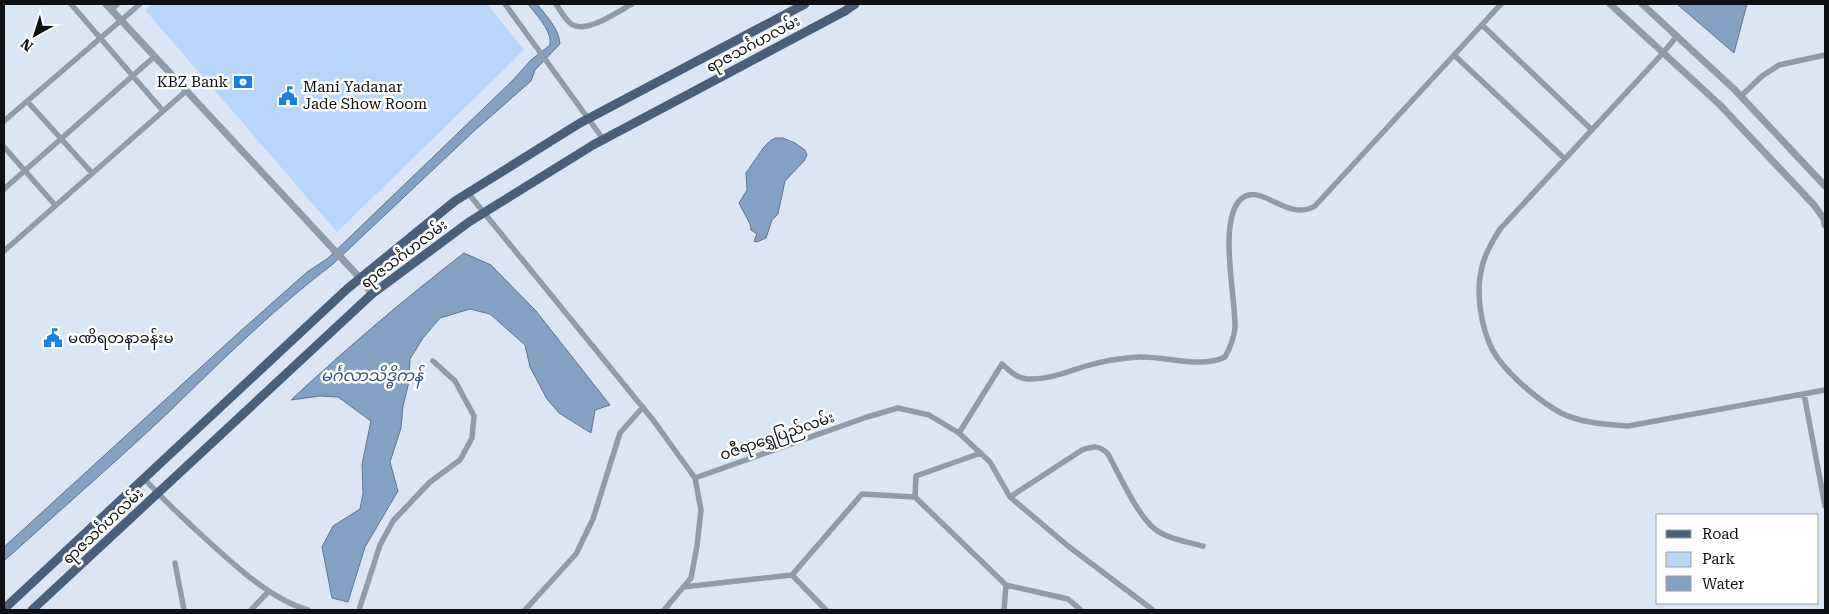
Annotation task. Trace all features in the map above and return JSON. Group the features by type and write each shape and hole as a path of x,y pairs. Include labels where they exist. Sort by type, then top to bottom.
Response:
{"main road":[{"name":"ရာဇသင်္ဂဟလမ်း","path":"4,609 360,278 454,201 589,119 805,4"},
{"name":"ရာဇသင်္ဂဟလမ်း","path":"32,610 372,294 485,212 603,140 854,4"}],"street":[{"path":"71,4 163,112"},
{"path":"106,4 360,278 372,294"},
{"path":"112,10 117,4"},
{"path":"4,122 140,4"},
{"path":"504,4 603,140"},
{"path":"556,4 570,23 578,28 588,27 632,4"},
{"path":"959,433 1002,364 1014,376 1025,379 1038,379 1061,375 1113,360 1140,357 1210,363 1225,357 1235,330 1230,282 1230,230 1234,211 1240,200 1249,195 1259,194 1278,205 1296,210 1308,210 1314,206 1501,4"},
{"path":"1610,4 1727,112 1814,205 1824,219 1825,225"},
{"path":"1642,4 1741,96 1825,186"},
{"path":"1482,25 1592,130"},
{"path":"1677,36 1500,229 1489,246 1481,271 1479,295 1483,324 1493,350 1514,377 1538,398 1562,414 1610,425 1628,426 1825,390"},
{"path":"1741,96 1762,76 1779,65 1825,54"},
{"path":"1454,55 1565,159"},
{"path":"4,189 154,57"},
{"path":"4,252 186,91"},
{"path":"27,101 92,173"},
{"path":"4,147 55,206"},
{"path":"468,193 643,407 695,478 701,510 698,546 691,578 664,610"},
{"path":"359,610 380,545 393,521 430,482 460,460 472,438 474,416 455,381 433,361"},
{"path":"1804,394 1825,506"},
{"path":"526,610 576,554 592,519 620,433 643,407"},
{"name":"ဝဇီရာရွှေပြည်လမ်း","path":"695,478 867,416 898,408 929,415 959,433 990,462 1010,498 1068,546 1153,610"},
{"path":"1010,498 1082,450 1094,446 1102,448 1108,454 1139,509 1155,529 1165,535 1204,546"},
{"path":"914,497 916,476 981,453"},
{"path":"144,478 157,493 221,552 269,591 298,609 308,610"},
{"path":"683,587 792,575 862,494 914,497 1006,585 1068,599 1081,610"},
{"path":"175,563 184,610"},
{"path":"792,575 826,610"},
{"path":"1004,610 1006,585"},
{"path":"251,610 269,591"}],"green space":[{"path":"152,4 487,4 524,50 337,232 145,10"}],"water":[{"path":"528,4 537,4 555,27 560,44 535,70 531,81 473,132 333,264 290,298 249,335 150,430 4,561 4,547 235,336 307,272 327,259 513,80 531,60 550,45 549,34 546,28"},
{"path":"1677,4 1747,4 1734,53"},
{"path":"775,138 783,138 795,143 805,150 807,155 804,161 785,181 778,214 772,220 766,238 757,242 754,241 757,234 751,230 750,224 739,203 747,190 746,173 764,147"},
{"name":"မင်္ဂလာသိဒ္ဓိကန်","path":"464,253 491,265 536,311 610,405 595,410 591,433 559,413 547,399 530,367 525,345 490,314 470,309 440,318 423,338 410,359 409,382 403,406 401,428 390,462 398,491 365,547 348,602 332,598 322,547 333,526 360,509 363,493 362,464 371,421 338,397 320,396 291,400 376,324"}],"place":[{"name":"KBZ Bank","path":"243,82"},
{"name":"Mani Yadanar Jade Show Room","path":"288,96"},
{"name":"မဏိရတနာခန်းမ","path":"53,338"}]}
